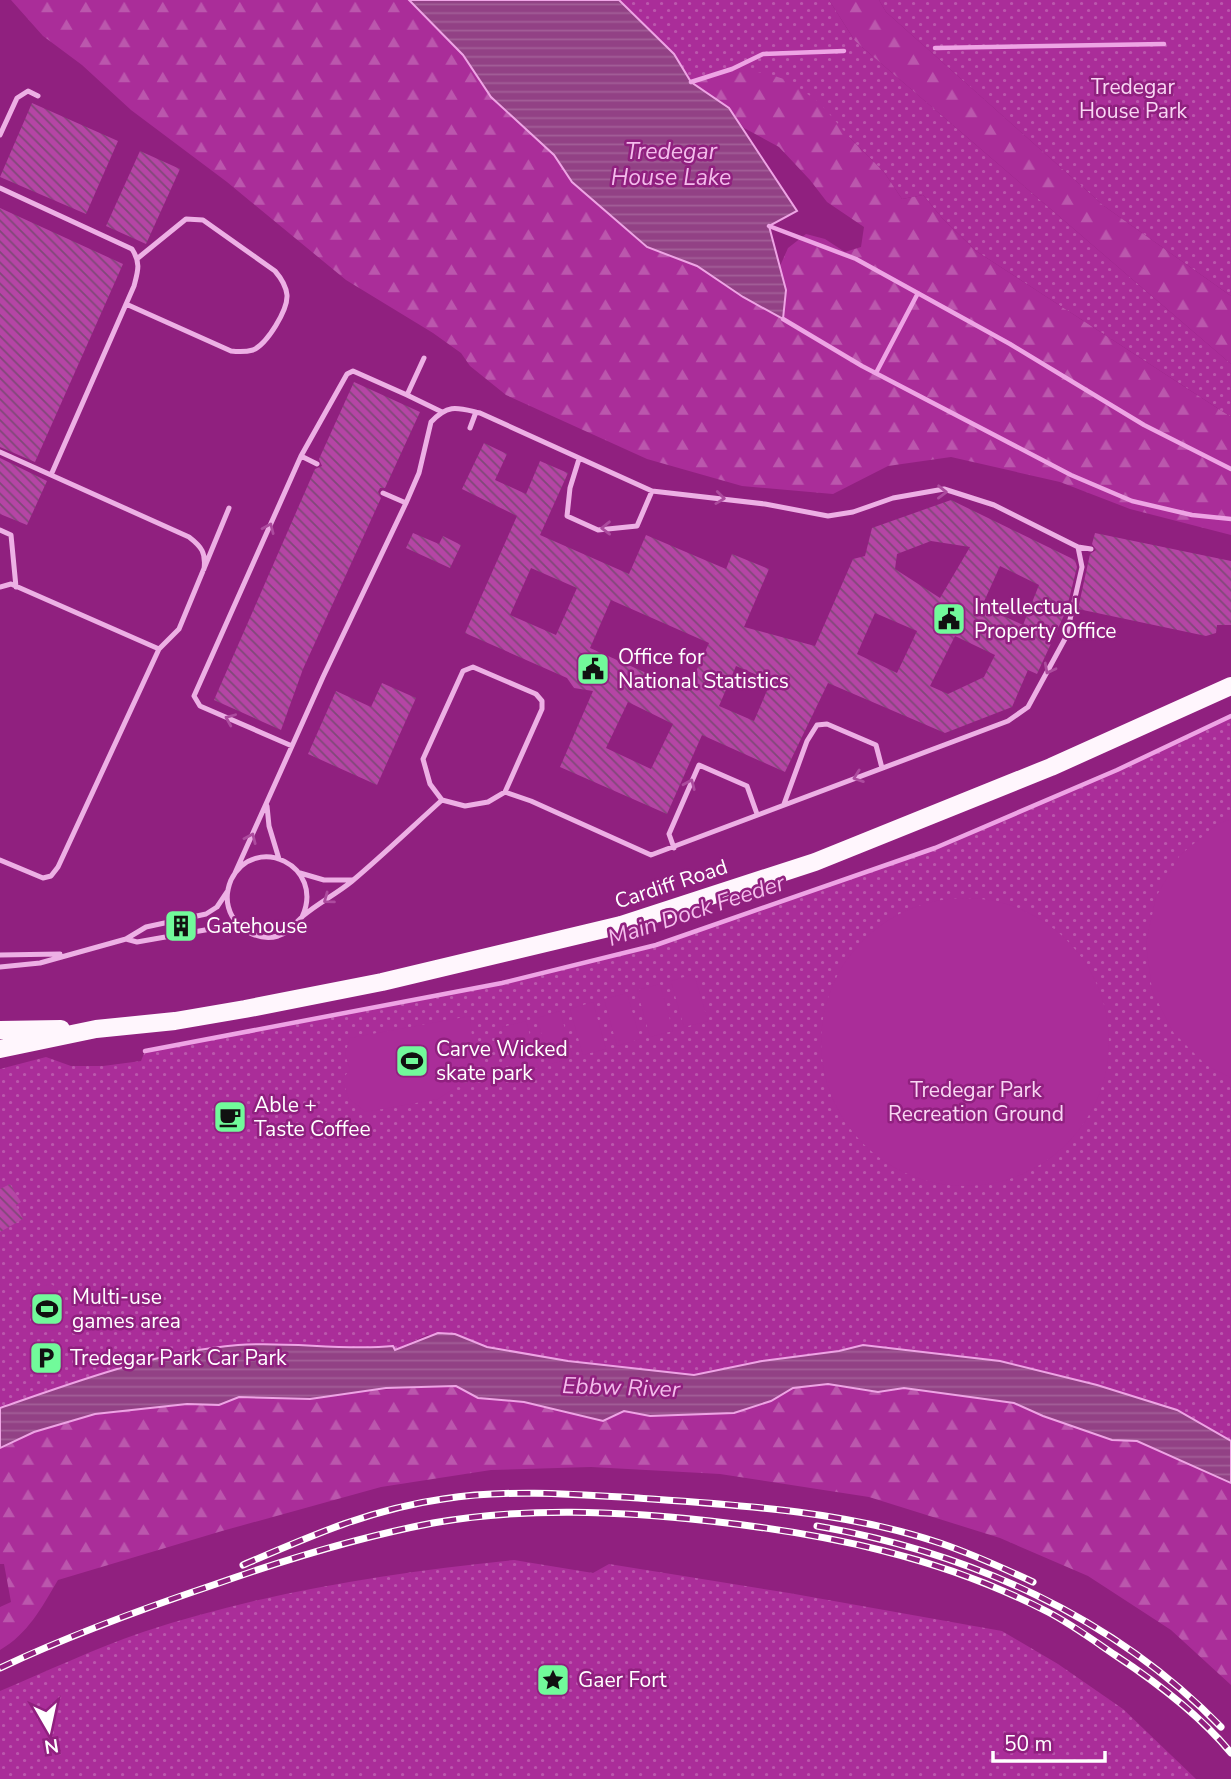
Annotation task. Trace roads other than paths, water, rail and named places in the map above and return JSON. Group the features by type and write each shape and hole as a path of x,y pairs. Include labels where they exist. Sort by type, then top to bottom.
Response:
{"main road":[{"name":"Cardiff Road","path":"0,1030 96,1029 176,1021 499,956 621,925 814,862 1051,767 1231,686"},
{"name":"Cardiff Road","path":"0,1049 96,1029"}],"lane":[{"path":"0,135 17,98 28,91 38,96"},
{"path":"0,188 132,249 138,258 139,268 126,304 51,475"},
{"path":"126,304 231,351 244,352 256,349 267,339 286,305 287,293 283,281 275,271 202,220 186,219 138,258"},
{"path":"407,395 424,358"},
{"path":"292,746 200,706 194,696 301,456 347,374 353,371 442,412"},
{"path":"0,967 40,963 67,953 126,939 146,927 206,914 217,907 228,892 292,746 406,503 419,473 431,422 450,408 476,412 652,492 765,503 828,516 853,512 893,498 944,489 994,505 1078,547 1091,550"},
{"path":"470,428 476,412"},
{"path":"0,452 189,537 200,545 206,556 204,569"},
{"path":"301,456 317,464"},
{"path":"579,459 570,488 567,516 598,530 637,526 652,492"},
{"path":"383,493 406,503"},
{"path":"0,860 43,878 51,876 58,867 159,649 179,628 229,508"},
{"path":"0,530 11,535 16,587"},
{"path":"505,792 651,855 1008,720 1028,707 1066,637 1082,566 1078,547"},
{"path":"0,587 11,584 159,649"},
{"path":"473,667 536,694 542,701 542,711 505,792 488,802 464,806 442,800 430,785 423,759 463,671 473,667"},
{"path":"784,804 807,741 817,725 827,724 876,746 882,768"},
{"path":"674,848 669,834 699,765 747,786 757,814"},
{"path":"126,939 137,942 222,927 243,929 259,936 273,937 286,932 302,917 354,880 442,800"},
{"path":"267,803 269,826 279,859"},
{"path":"235,873 244,864 257,858 279,859 300,873 324,880 354,880"},
{"path":"300,873 307,888 307,901 302,917"},
{"path":"228,892 231,914 243,929"},
{"path":"0,956 67,953"}],"water":[{"name":"Tredegar House Lake","path":"409,0 619,0 674,54 691,82 729,108 797,211 769,226 786,290 783,319 743,297 697,266 647,247 572,182 554,155 491,97 463,55"},
{"name":"Ebbw River","path":"438,1333 455,1334 487,1347 568,1361 694,1375 863,1345 1000,1361 1097,1385 1177,1410 1231,1441 1231,1483 1137,1441 1112,1440 1014,1403 904,1388 878,1392 828,1384 793,1388 771,1401 734,1413 650,1416 624,1411 603,1421 524,1402 478,1398 456,1386 386,1388 310,1399 239,1397 219,1405 187,1404 95,1414 34,1432 0,1448 0,1408 147,1361 207,1349 257,1344 393,1346 395,1350"}],"waterway":[{"path":"935,48 1164,44"},
{"path":"691,82 732,69 763,54 844,51"},
{"path":"769,226 856,259 1010,344 1144,425 1231,469"},
{"path":"876,373 918,293"},
{"path":"783,319 862,366 1071,475 1132,501 1192,515 1231,519"},
{"name":"Main Dock Feeder","path":"145,1051 502,983 656,945 935,848 1117,770 1231,716"}],"railway":[{"path":"243,1565 316,1534 391,1510 467,1496 540,1493 714,1503 867,1523 940,1543 1033,1582"},
{"path":"0,1668 161,1603 296,1557 378,1535 433,1523 502,1515 572,1512 641,1515 754,1526 840,1541 925,1562 967,1576 1048,1612 1090,1638 1146,1676 1191,1712 1231,1753"},
{"path":"817,1526 929,1553 983,1572 1035,1595 1086,1621 1134,1652 1179,1688 1221,1727"}],"place":[{"name":"Intellectual Property Office","path":"949,619"},
{"name":"Office for National Statistics","path":"593,669"},
{"name":"Gatehouse","path":"181,926"},
{"name":"Carve Wicked skate park","path":"412,1061"},
{"name":"Able + Taste Coffee","path":"230,1117"},
{"name":"Multi-use games area","path":"47,1309"},
{"name":"Tredegar Park Car Park","path":"46,1358"},
{"name":"Gaer Fort","path":"553,1680"}],"park label":[{"name":"Tredegar House Park","path":"1133,99"},
{"name":"Tredegar Park Recreation Ground","path":"976,1102"}]}
